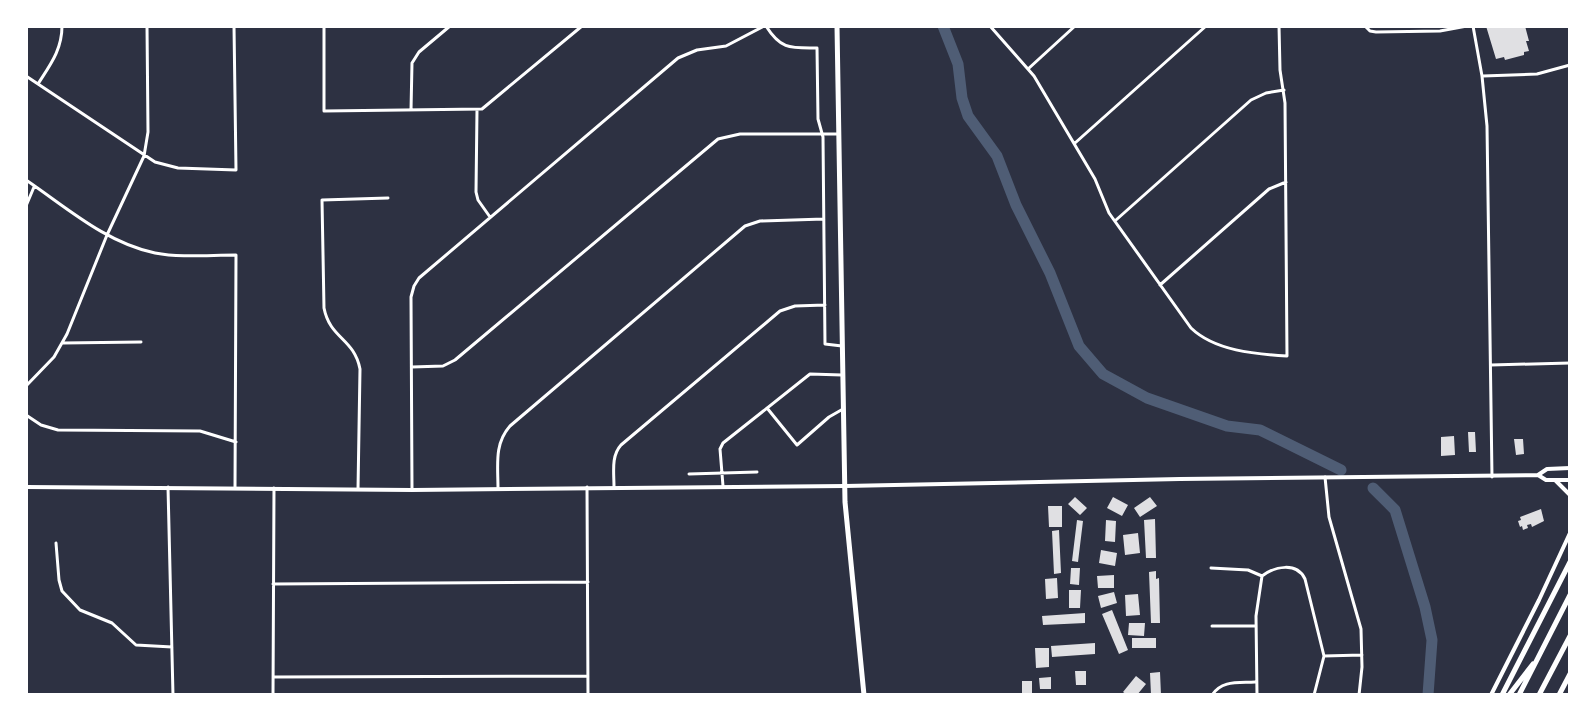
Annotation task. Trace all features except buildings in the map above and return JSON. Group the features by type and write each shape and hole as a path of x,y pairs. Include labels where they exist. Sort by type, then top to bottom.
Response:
{"main road":[{"path":"837,26 845,486 864,695"},
{"path":"26,487 412,490 845,486 1492,477 1538,475 1547,469 1570,468"},
{"path":"1538,475 1546,480 1570,480"},
{"path":"1556,481 1570,495"},
{"path":"1491,695 1570,533"},
{"path":"1502,695 1570,562"},
{"path":"1519,695 1570,595"},
{"path":"1539,695 1570,636"},
{"path":"1509,695 1539,657"},
{"path":"1559,695 1570,674"}],"street":[{"path":"38,84 58,53 62,26"},
{"path":"26,386 44,369 63,343 107,235 144,156 148,132 147,26"},
{"path":"26,76 155,162 171,167 236,170 234,26"},
{"path":"324,26 324,111 477,110 489,105 582,26"},
{"path":"411,111 412,63 419,52 450,26"},
{"path":"412,490 411,297 419,278 678,58 697,50 726,46 765,26 774,38 786,46 817,48 818,119 822,135 825,344 842,346"},
{"path":"990,26 1034,76 1097,184 1104,204 1191,328 1217,345 1287,356 1284,90 1279,62 1279,26"},
{"path":"1028,69 1075,26"},
{"path":"1074,144 1206,26"},
{"path":"1365,26 1370,31 1440,31 1470,26 1482,76 1487,126 1492,477"},
{"path":"1482,76 1537,74 1570,65"},
{"path":"1115,221 1251,100 1284,90"},
{"path":"477,110 476,192 490,217"},
{"path":"412,367 443,366 455,360 718,139 740,134 839,134"},
{"path":"26,180 125,244 173,255 236,255 235,488"},
{"path":"1160,285 1269,189 1286,182"},
{"path":"26,206 34,186"},
{"path":"358,489 360,369 358,357 352,348 334,331 326,318 322,200 388,198"},
{"path":"498,489 499,443 510,426 745,226 760,221 824,219"},
{"path":"614,487 614,460 621,445 780,311 795,306 825,305"},
{"path":"63,343 141,342"},
{"path":"1491,365 1570,363"},
{"path":"723,486 720,449 723,443 810,374 842,375"},
{"path":"767,408 797,445 843,409"},
{"path":"26,415 41,425 58,430 200,431 236,442"},
{"path":"689,474 757,472"},
{"path":"1325,477 1329,517 1359,617 1362,655 1359,695"},
{"path":"168,487 173,695"},
{"path":"587,487 588,695"},
{"path":"273,695 274,488"},
{"path":"56,543 62,591 80,610 112,623 136,645 172,647"},
{"path":"1211,568 1248,570 1262,576"},
{"path":"1257,695 1256,626 1262,576 1274,569 1291,568 1302,572 1305,579 1324,656 1314,695"},
{"path":"273,584 588,582"},
{"path":"1212,626 1256,626"},
{"path":"1324,656 1362,655"},
{"path":"273,677 588,676"},
{"path":"1212,695 1225,684 1256,682"}],"waterway":[{"path":"943,26 958,64 962,98 968,116 997,156 1079,346 1103,374 1147,398 1227,426 1260,430 1341,470"},
{"path":"1373,488 1395,510 1425,607 1432,640 1428,695"}]}
